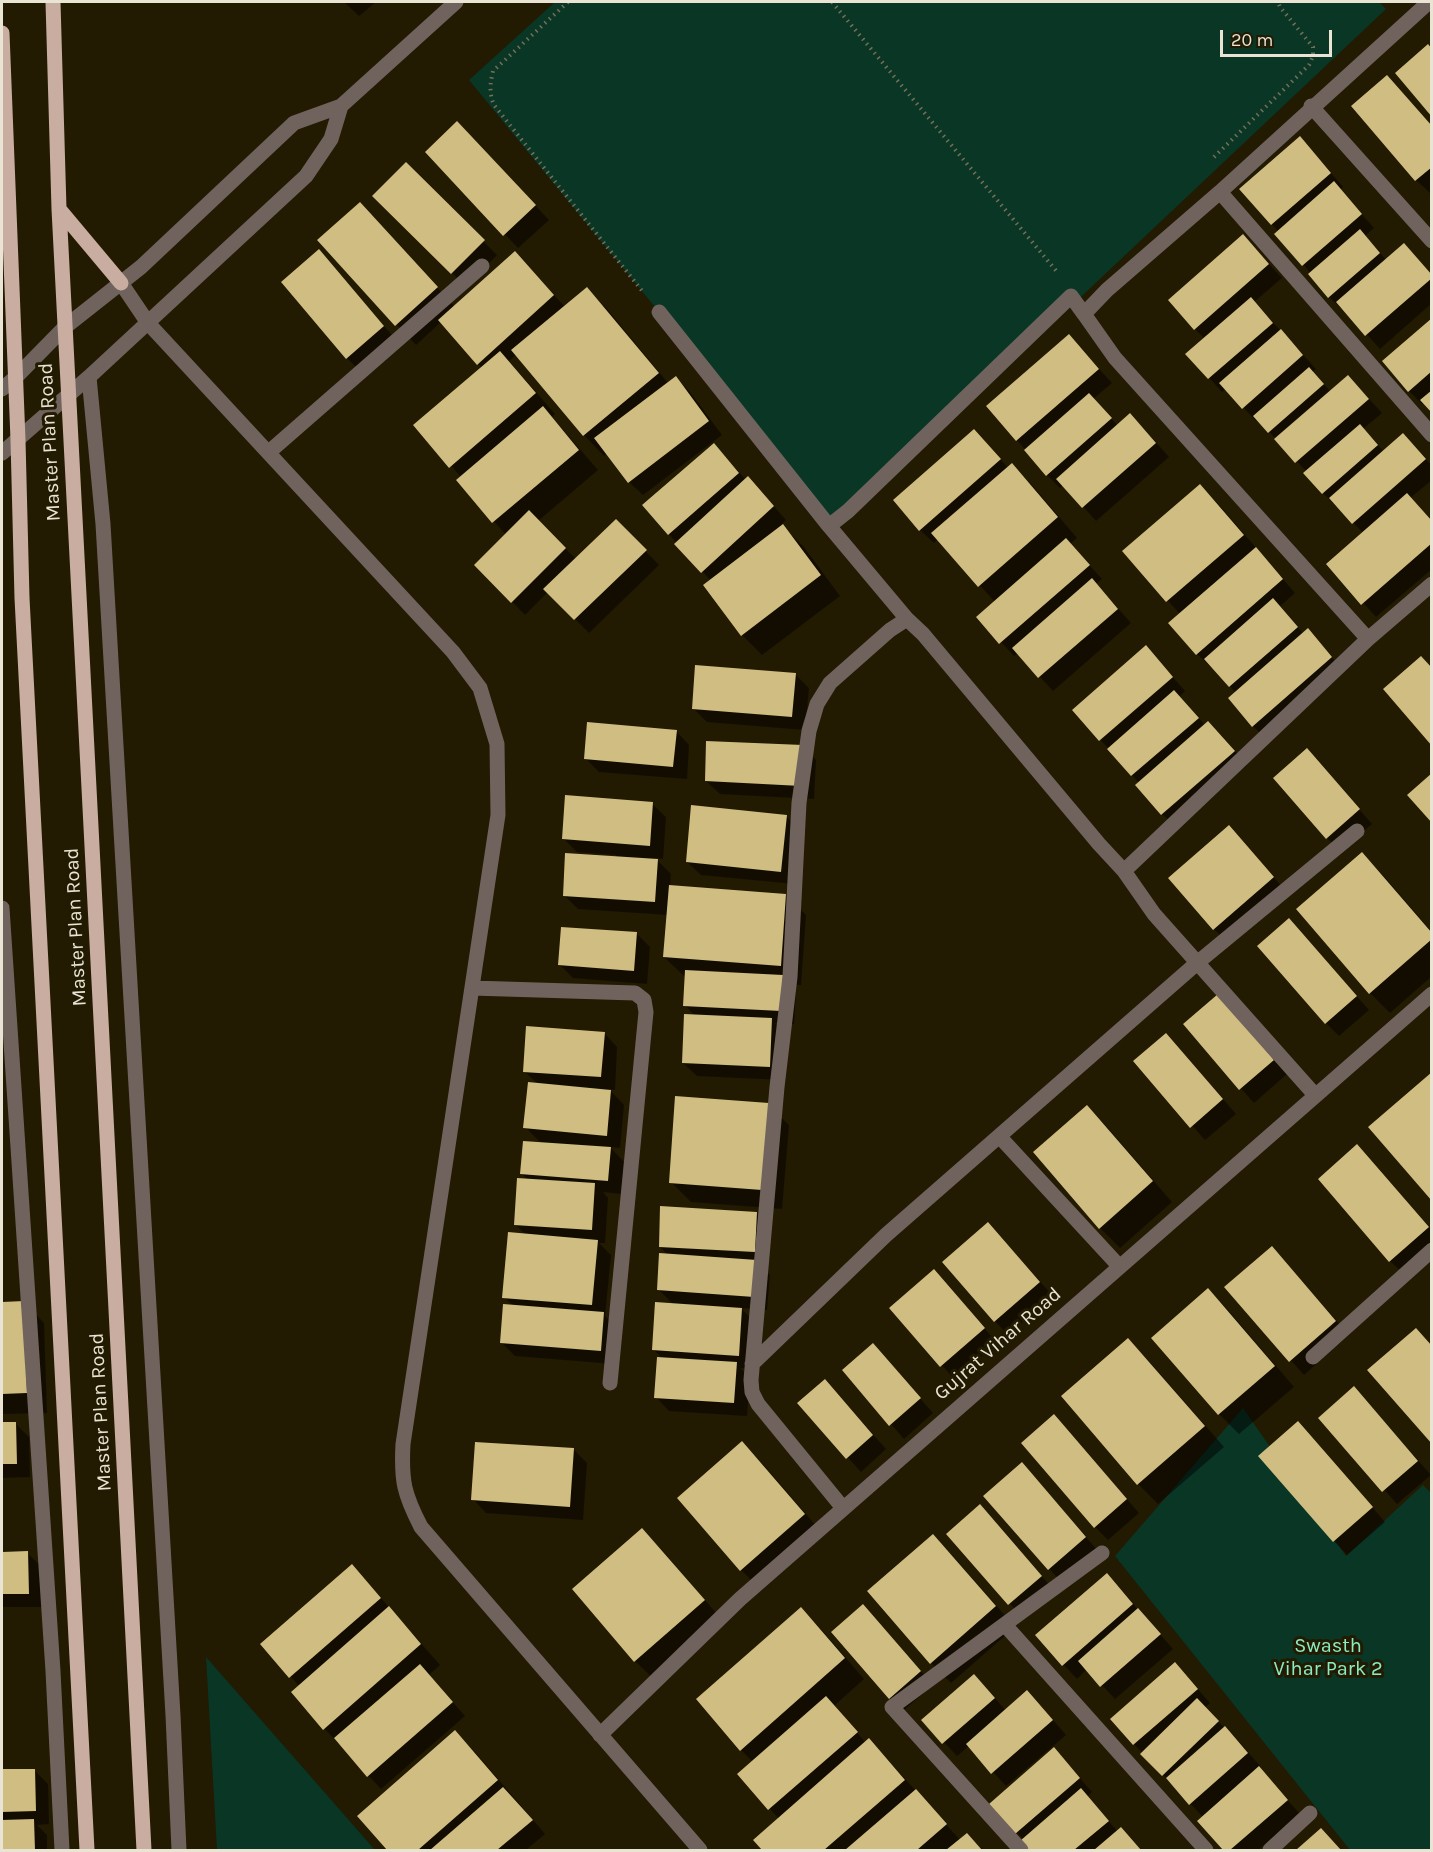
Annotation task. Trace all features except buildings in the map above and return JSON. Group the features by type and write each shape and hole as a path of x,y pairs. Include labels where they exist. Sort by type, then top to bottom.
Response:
{"main road":[{"name":"Master Plan Road","path":"53,2 59,209 144,1851"},
{"name":"Master Plan Road","path":"2,33 22,598 87,1851"},
{"path":"59,209 121,283"}],"street":[{"path":"2,389 65,327 141,267 294,123 341,106 456,2"},
{"path":"1084,314 1107,290 1220,192 1311,106 1429,2"},
{"path":"2,453 89,377 306,176 331,139 341,106"},
{"path":"1311,106 1431,241"},
{"path":"1220,192 1431,435"},
{"path":"269,452 482,266"},
{"path":"121,283 148,322 453,652 480,688 497,744 498,815 403,1444 402,1472 408,1502 422,1527 700,1851"},
{"path":"829,526 849,512 1071,296 1115,358 1368,639"},
{"path":"658,312 829,526 1124,871 1154,914 1315,1095"},
{"path":"89,377 105,548 172,1692 179,1851"},
{"path":"1124,871 1368,639 1431,584"},
{"path":"843,1508 759,1404 752,1392 752,1364 776,1099 790,977 800,803 809,731 818,704 831,683 890,630 907,619"},
{"path":"752,1364 886,1235 1197,963 1357,831"},
{"path":"2,908 52,1647 62,1851"},
{"path":"472,988 635,993 644,1000 646,1012 610,1383"},
{"name":"Gujrat Vihar Road","path":"600,1735 740,1599 1431,993"},
{"path":"999,1136 1119,1266"},
{"path":"1313,1357 1431,1250"},
{"path":"1021,1851 892,1707 1102,1553"},
{"path":"1005,1625 1206,1851"},
{"path":"1270,1851 1310,1813"}],"path":[{"path":"568,2 494,71 490,97 658,312"},
{"path":"832,2 1074,292 1071,296"},
{"path":"1209,162 1309,65 1313,56 1313,47 1278,2"}],"green space":[{"path":"555,2 1379,2 1386,9 836,528 469,80"},
{"name":"Swasth Vihar Park 2","path":"1243,1408 1346,1556 1423,1485 1432,1494 1431,1850 1350,1850 1115,1556"},
{"path":"206,1657 375,1850 217,1850"}]}
